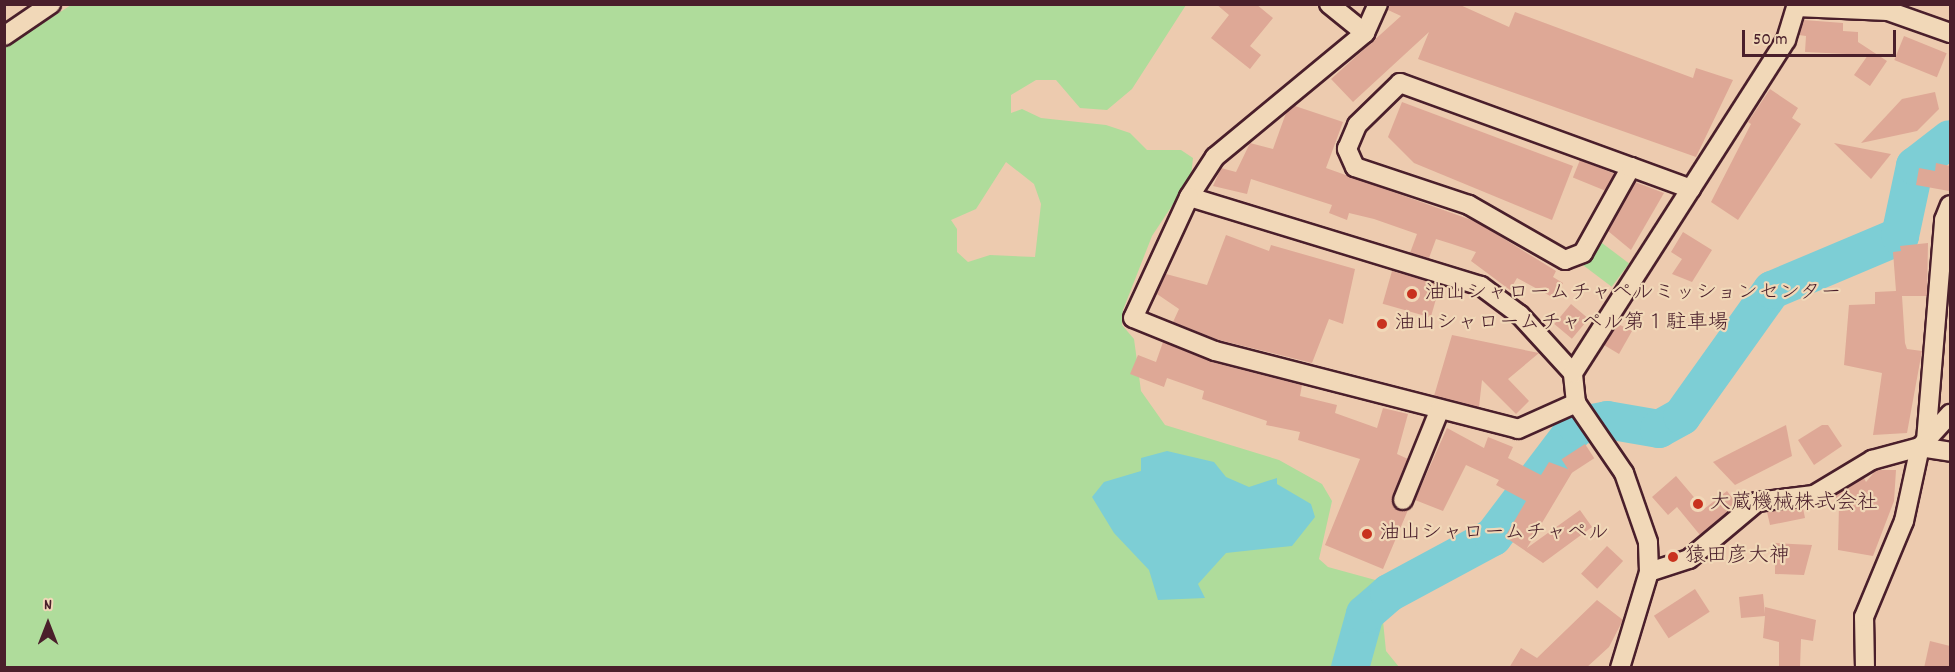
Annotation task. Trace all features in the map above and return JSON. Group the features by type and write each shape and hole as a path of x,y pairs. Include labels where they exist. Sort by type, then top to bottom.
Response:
{"street":[{"path":"4,36 51,4"},
{"path":"1329,4 1365,33"},
{"path":"1378,4 1365,33 1215,158 1189,197 1133,318 1215,351 1518,429 1576,403"},
{"path":"1573,373 1786,40 1797,6 1888,11 1950,33"},
{"path":"1631,167 1583,253 1565,260 1469,205 1355,167 1347,149 1357,125 1400,83 1631,167 1690,189"},
{"path":"1189,197 1481,286 1520,315 1573,373 1576,403 1639,504 1649,572 1620,668"},
{"path":"1865,668 1864,617 1904,521 1923,444 1944,220 1950,205"},
{"path":"1403,500 1440,409"},
{"path":"1649,572 1689,559 1757,502 1814,495 1872,460 1923,444 1950,414"},
{"path":"1923,444 1950,452"}],"green space":[{"path":"71,5 1186,5 1132,89 1107,110 1080,108 1056,80 1036,80 1011,95 1011,113 1022,109 1041,118 1106,125 1130,133 1147,150 1181,150 1193,158 1191,177 1152,236 1123,310 1122,325 1134,339 1141,391 1165,425 1279,460 1322,484 1332,501 1319,559 1328,567 1379,581 1386,651 1399,667 5,667 5,48","holes":["1006,162 1034,184 1041,204 1035,257 990,255 968,262 957,252 957,229 951,220 976,209"]},
{"path":"1598,240 1629,263 1612,287 1581,263"}],"water":[{"path":"1167,451 1214,462 1226,477 1249,487 1277,478 1277,484 1311,504 1315,517 1292,546 1226,553 1198,584 1205,598 1158,600 1149,570 1114,533 1092,497 1104,482 1141,471 1141,458"}],"building":[{"path":"1216,4 1256,4 1273,18 1250,46 1261,55 1250,69 1211,38 1229,15"},
{"path":"1389,4 1458,4 1509,27 1515,12 1693,78 1696,68 1733,80 1696,157 1418,59 1429,32 1353,102 1331,79 1401,16 1388,10"},
{"path":"1804,20 1843,23 1843,31 1858,32 1858,42 1887,61 1870,86 1854,75 1868,55 1805,52 1806,36 1799,35"},
{"path":"1904,36 1947,53 1937,77 1894,60"},
{"path":"1770,89 1798,108 1792,118 1801,124 1738,220 1711,202 1751,124 1748,122"},
{"path":"1935,92 1939,109 1917,131 1861,143 1902,99"},
{"path":"1402,102 1573,166 1552,220 1414,163 1388,137"},
{"path":"1295,106 1343,122 1326,168 1477,222 1556,271 1553,277 1563,283 1554,298 1517,278 1510,290 1471,261 1476,252 1452,244 1436,239 1429,258 1410,253 1417,234 1349,213 1347,220 1329,213 1332,205 1251,179 1247,194 1213,186 1221,168 1236,172 1250,143 1273,149 1286,113"},
{"path":"1834,143 1891,154 1871,179"},
{"path":"1580,160 1614,174 1607,191 1573,178"},
{"path":"1936,163 1950,166 1949,191 1916,185 1919,168 1935,171"},
{"path":"1635,182 1664,193 1631,250 1608,231"},
{"path":"1683,232 1712,250 1692,282 1672,274 1682,259 1671,252"},
{"path":"1226,235 1269,251 1271,245 1355,269 1343,324 1329,319 1312,363 1219,340 1173,322 1179,309 1157,294 1166,274 1207,285"},
{"path":"1928,243 1927,296 1902,296 1907,349 1922,351 1907,433 1873,435 1882,373 1844,365 1849,305 1875,304 1875,292 1896,291 1893,252 1901,251 1900,246"},
{"name":"油山シャロームチャペルミッションセンター","path":"1392,271 1440,285 1431,317 1383,304"},
{"path":"1571,304 1589,319 1572,339 1554,324"},
{"path":"1618,324 1632,331 1619,354 1604,345"},
{"path":"1452,335 1539,353 1508,379 1529,401 1516,414 1482,380 1479,407 1434,396"},
{"path":"1163,342 1212,362 1302,385 1300,396 1337,405 1335,413 1377,428 1383,408 1408,414 1397,454 1408,459 1392,501 1398,510 1408,510 1383,569 1325,545 1360,459 1298,440 1300,432 1266,425 1267,421 1202,399 1204,391 1167,378 1164,387 1130,374 1138,355 1156,362"},
{"path":"1786,425 1792,456 1735,485 1713,462"},
{"path":"1822,425 1828,425 1842,446 1814,465 1798,440"},
{"path":"1447,428 1484,448 1488,437 1513,447 1508,458 1541,475 1549,462 1573,471 1527,548 1580,510 1592,527 1543,563 1505,537 1526,501 1496,485 1499,480 1466,465 1443,511 1415,500"},
{"path":"1585,444 1594,458 1571,474 1562,459"},
{"path":"1876,470 1896,470 1894,501 1873,556 1838,550 1839,504 1834,496 1864,478 1866,482"},
{"path":"1676,476 1704,509 1727,491 1737,504 1700,535 1677,507 1668,515 1652,497"},
{"path":"1803,508 1805,518 1770,525 1767,512"},
{"path":"1775,543 1812,545 1804,575 1775,574"},
{"path":"1607,546 1623,561 1597,589 1581,574"},
{"path":"1695,589 1710,612 1669,638 1654,616"},
{"path":"1763,594 1765,614 1765,607 1816,620 1813,641 1801,639 1800,668 1779,668 1779,642 1763,638 1765,616 1741,618 1739,597"},
{"path":"1597,600 1623,620 1609,647 1586,668 1509,668 1521,648 1537,658"},
{"path":"1930,641 1950,646 1950,668 1924,668"}],"waterway":[{"path":"1350,668 1365,614 1389,593 1493,537 1577,426 1607,420 1659,429 1682,416 1772,290 1900,236 1915,166 1950,139"}],"place":[{"name":"油山シャロームチャペルミッションセンター","path":"1412,294"},
{"name":"油山シャロームチャペル第１駐車場","path":"1382,324"},
{"name":"大蔵機械株式会社","path":"1698,504"},
{"name":"油山シャロームチャペル","path":"1367,534"},
{"name":"猿田彦大神","path":"1673,557"}]}
